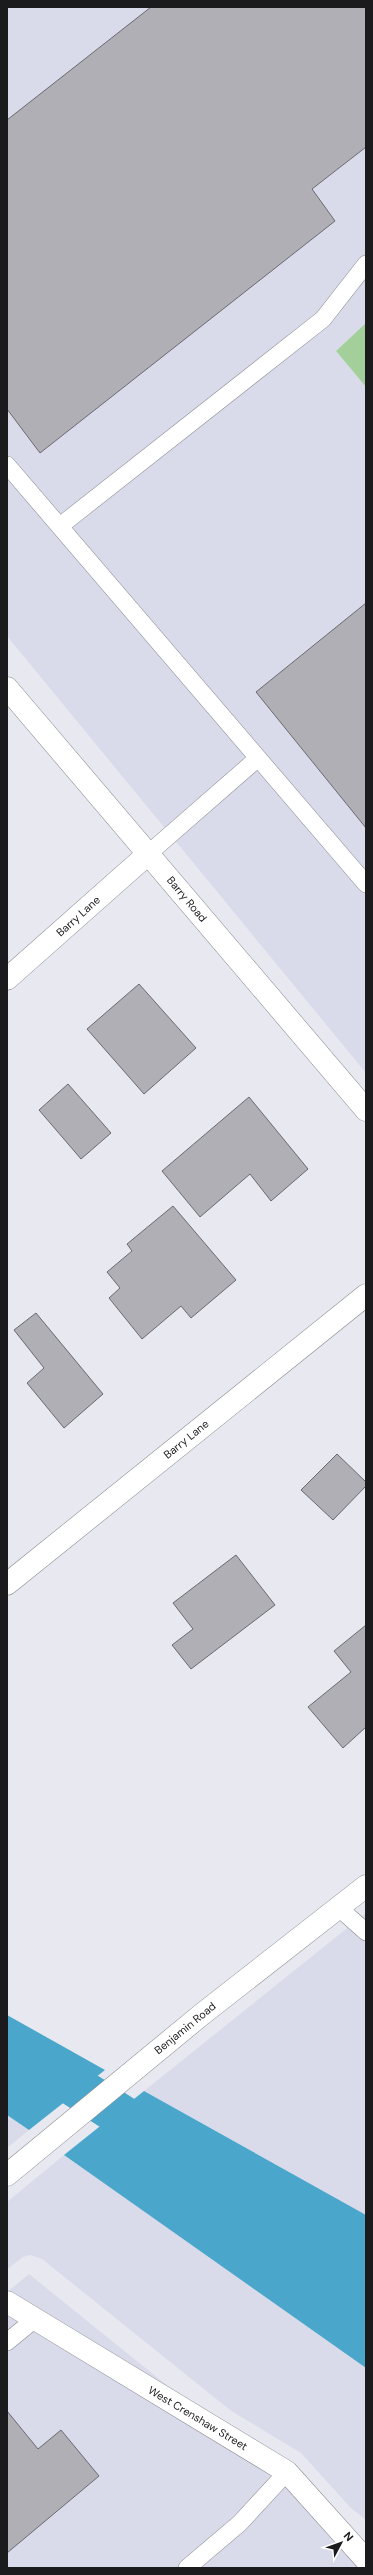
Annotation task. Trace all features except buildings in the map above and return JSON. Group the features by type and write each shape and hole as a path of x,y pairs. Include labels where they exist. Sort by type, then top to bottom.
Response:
{"street":[{"name":"Barry Road","path":"7,688 366,1110"},
{"name":"Barry Lane","path":"7,979 148,854"},
{"name":"Barry Lane","path":"7,1584 366,1295"},
{"name":"Benjamin Road","path":"7,2174 201,2015 366,1886"},
{"name":"West Crenshaw Street","path":"7,2302 287,2472 366,2560"}],"lane":[{"path":"60,526 323,319 366,264"},
{"path":"7,465 366,884"},
{"path":"148,854 258,758"},
{"path":"338,1908 366,1932"},
{"path":"7,2342 35,2319"},
{"path":"187,2568 240,2523 287,2472"}],"shaded area":[{"path":"7,7 366,7 366,323 336,351 366,387 366,1073 7,636"},
{"path":"366,1913 366,2215 144,2091"},
{"path":"7,2115 29,2130 7,2148"},
{"path":"64,2155 366,2368 366,2520 351,2508 301,2453 230,2410 42,2259 30,2255 23,2257 7,2269 7,2202"},
{"path":"29,2274 366,2546 366,2568 7,2568 7,2292"}],"green space":[{"path":"366,323 366,387 336,351"}],"water":[{"path":"7,2015 105,2070 29,2130 7,2115"},
{"path":"144,2091 366,2215 366,2368 64,2155"}],"waterway":[{"path":"7,2050 45,2067 166,2144"}]}
